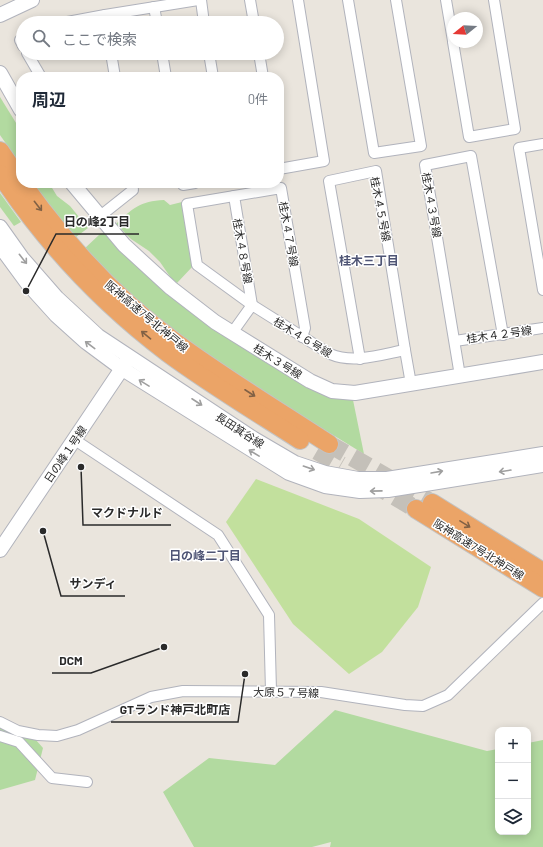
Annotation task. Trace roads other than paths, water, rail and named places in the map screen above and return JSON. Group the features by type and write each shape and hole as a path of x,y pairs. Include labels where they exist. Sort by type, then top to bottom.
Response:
{"highway":[{"name":"阪神高速7号北神戸線","path":"0,151 16,176"},
{"name":"阪神高速7号北神戸線","path":"0,174 43,233 83,277 118,311 167,352 204,378 323,447 180,346 126,301 94,270 51,222 24,188"},
{"name":"阪神高速7号北神戸線","path":"543,572 424,506 543,588"}],"street":[{"path":"0,15 32,0"},
{"path":"117,16 154,7 199,0 202,16"},
{"path":"250,0 253,16"},
{"path":"284,168 324,161 298,0"},
{"path":"348,0 374,153 421,146 396,0"},
{"path":"446,0 448,12"},
{"path":"454,48 469,137 515,129 494,0"},
{"path":"154,7 156,16"},
{"path":"31,60 38,72"},
{"path":"112,60 114,72"},
{"path":"163,60 165,72"},
{"path":"210,60 213,72"},
{"path":"260,60 262,72"},
{"path":"0,73 16,101"},
{"path":"543,144 519,148 543,290"},
{"name":"桂木４３号線","path":"460,376 425,165 471,156 503,335"},
{"name":"桂木４５号線","path":"360,359 329,181 376,172 405,350"},
{"name":"桂木３号線","path":"76,188 124,245 171,288 232,333 310,381 332,391 354,393 543,362"},
{"path":"99,217 133,190 133,188"},
{"name":"桂木４７号線","path":"252,305 197,265 187,204 281,188 305,328 302,337"},
{"name":"桂木４８号線","path":"234,196 252,305"},
{"name":"長田箕谷線","path":"0,228 22,258 62,303 98,336 272,450 295,463 325,473 358,479 387,479 543,454"},
{"name":"長田箕谷線","path":"0,246 28,284 56,315 86,342 121,368 289,473 326,486 360,491 388,490 543,465"},
{"path":"232,333 252,305"},
{"name":"桂木４６号線","path":"252,305 302,337 340,358 360,359 405,350"},
{"name":"桂木４２号線","path":"454,341 543,328"},
{"path":"405,350 411,384"},
{"name":"日の峰１号線","path":"0,550 75,440 121,368 130,357"},
{"path":"75,440 218,535 268,615 271,691"},
{"name":"大原５７号線","path":"0,722 18,731 38,735 57,736 78,730 151,697 183,691 322,692 405,705 423,706 448,694 543,602"},
{"path":"0,736 19,742 33,755 52,778 86,782"}],"tunnel":[{"path":"329,444 432,503"},
{"path":"317,451 341,465"},
{"path":"372,483 416,509"}],"place":[{"name":"日の峰2丁目","path":"26,291"},
{"name":"マクドナルド","path":"81,467"},
{"name":"サンディ","path":"43,531"},
{"name":"DCM","path":"164,647"},
{"name":"GTランド神戸北町店","path":"245,674"}],"district":[{"name":"桂木三丁目","path":"369,260"},
{"name":"日の峰二丁目","path":"205,555"}]}
